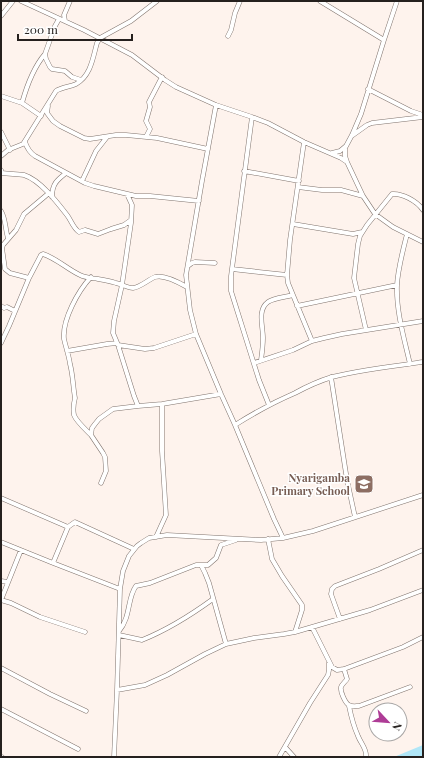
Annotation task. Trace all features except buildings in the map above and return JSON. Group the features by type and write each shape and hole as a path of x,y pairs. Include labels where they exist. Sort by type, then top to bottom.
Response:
{"street":[{"path":"1,16 13,1"},
{"path":"22,1 132,55 176,87 216,105 252,116 268,123 304,142 332,153 347,162"},
{"path":"65,21 64,15 70,1"},
{"path":"1,156 25,142 53,94 58,90 76,84 86,76 100,38 131,21 157,1"},
{"path":"228,36 240,1"},
{"path":"320,1 384,40"},
{"path":"396,1 361,114 346,146 345,152 347,162 363,196 375,214 387,224 423,242"},
{"path":"22,103 29,80 37,64 45,54 59,19"},
{"path":"45,54 52,69 65,71 72,77 81,80"},
{"path":"146,137 150,129 146,121 150,107 149,102 162,77"},
{"path":"368,90 423,116"},
{"path":"1,96 22,103 41,116"},
{"path":"49,102 47,110 48,116 60,126 84,138 90,139 126,135 157,138 208,149"},
{"path":"216,105 186,275 190,310 196,334 283,538"},
{"path":"252,116 231,276 231,291 259,380 269,405"},
{"path":"352,135 372,123 423,116"},
{"path":"1,132 10,150"},
{"path":"82,181 96,151 107,136"},
{"path":"25,142 27,148 35,156 94,186 136,196 199,201"},
{"path":"304,142 287,275 288,283 312,342"},
{"path":"332,153 340,151 346,146"},
{"path":"244,171 298,181"},
{"path":"29,278 10,273 5,269 2,248 3,245 16,230 24,214 51,195 53,186 66,173"},
{"path":"2,174 25,176 35,181 51,195 68,215 76,230 79,232 85,230 98,234 124,225 131,220"},
{"path":"298,187 322,190 341,190 363,196"},
{"path":"127,194 132,205 131,220 113,336 118,344 138,406"},
{"path":"366,330 354,278 359,241 362,232 392,194 407,198 420,206 423,210"},
{"path":"1,210 5,220 8,238"},
{"path":"293,224 354,234 362,232"},
{"path":"354,234 359,241"},
{"path":"407,234 398,272 397,286 401,325 410,364"},
{"path":"1,343 29,278 41,255 43,254 79,275 88,278 122,284 133,288 157,276 172,279 187,287"},
{"path":"188,266 195,262 215,263"},
{"path":"232,269 287,275"},
{"path":"91,278 87,281 74,301 66,320 64,339 71,365 75,398 73,403 74,415 104,453 106,471 101,483"},
{"path":"297,306 397,286"},
{"path":"261,360 263,338 261,318 265,305 270,300 293,295"},
{"path":"1,306 15,311"},
{"path":"254,363 312,342 342,334 423,321"},
{"path":"67,351 107,344 118,344 146,350 196,334"},
{"path":"235,425 269,405 331,377 423,362"},
{"path":"331,377 347,480 355,517"},
{"path":"91,435 94,424 113,409 162,404 221,394"},
{"path":"156,537 166,515 162,451 162,404"},
{"path":"114,757 118,690 120,589 129,556 141,543 149,538 167,535 261,540 283,538 313,531 423,495"},
{"path":"1,498 68,527"},
{"path":"53,564 68,527 74,522 77,522 134,549"},
{"path":"119,633 125,622 133,591 136,586 150,583 196,565 201,566 208,564 216,558 221,545 239,539"},
{"path":"268,539 272,559 302,605 302,610 295,632"},
{"path":"1,542 53,564 120,589"},
{"path":"21,550 1,600 11,603 40,617 85,632"},
{"path":"340,619 331,594 332,589 335,586 423,550"},
{"path":"201,566 207,576 226,644"},
{"path":"1,581 8,582"},
{"path":"118,690 145,685 226,644 295,632 370,610 423,590"},
{"path":"119,633 142,640 180,621 213,599"},
{"path":"312,626 332,667 334,669 342,670"},
{"path":"328,675 423,638"},
{"path":"279,757 328,675 330,667 329,661"},
{"path":"1,668 86,711"},
{"path":"342,670 347,678 341,689 349,706 359,738 367,753 366,757"},
{"path":"349,706 359,706 410,687"},
{"path":"1,709 78,749"},
{"path":"285,747 294,757"}],"water":[{"path":"423,745 423,757 394,757"}],"place":[{"name":"Nyarigamba Primary School","path":"364,484"}]}
